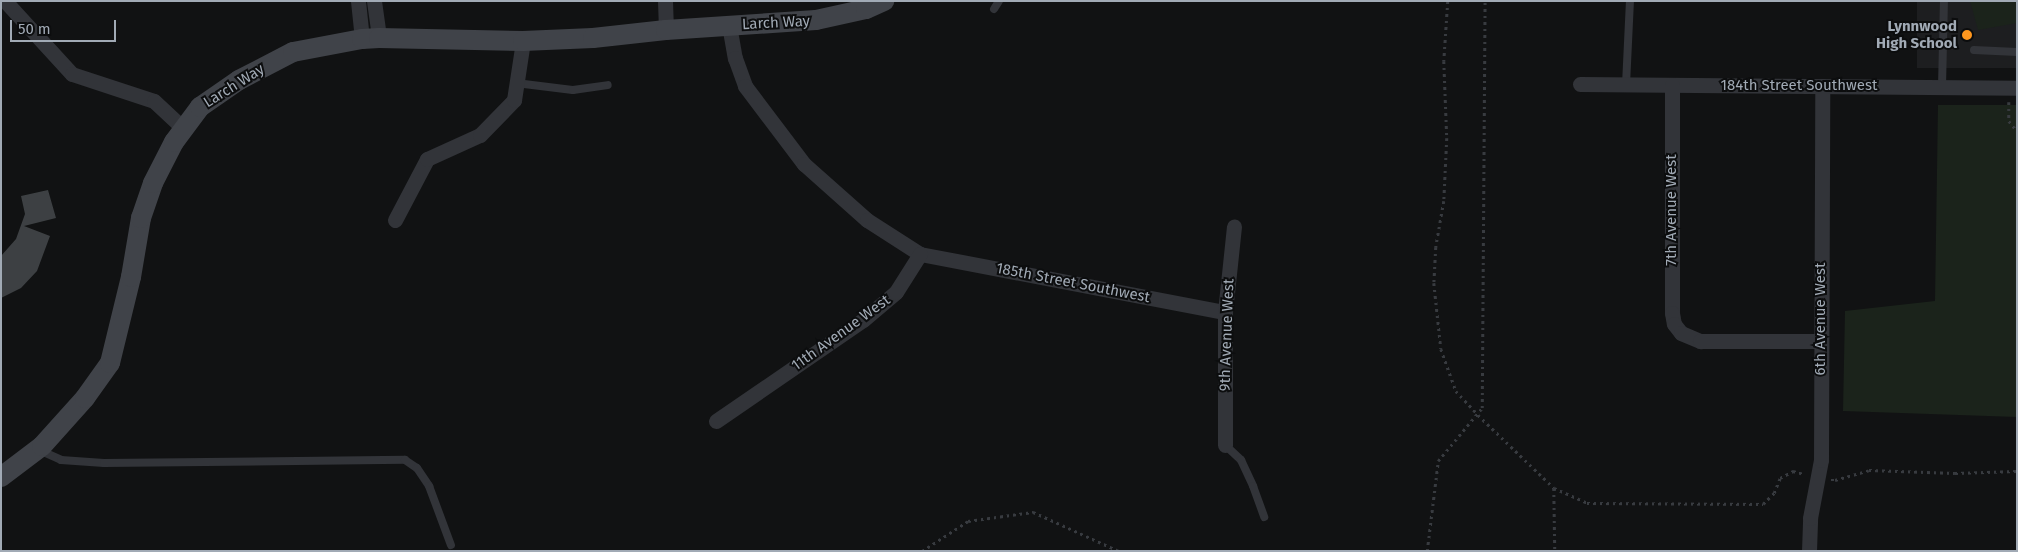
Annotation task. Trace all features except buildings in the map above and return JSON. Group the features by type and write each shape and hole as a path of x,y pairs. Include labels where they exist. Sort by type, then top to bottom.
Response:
{"main road":[{"name":"Larch Way","path":"1,477 37,449 85,398 110,363 131,277 142,218 153,183 174,142 200,107 239,80 293,52 370,39 522,41 593,38 666,30 816,20 866,9 884,1"}],"street":[{"path":"5,1 72,74 154,101 184,129"},
{"path":"358,1 370,39"},
{"path":"370,39 374,1"},
{"path":"665,1 666,30"},
{"path":"729,25 735,58 744,86 804,164 867,220 920,254"},
{"path":"395,220 427,159 480,135 514,100 522,41"},
{"name":"184th Street Southwest","path":"1580,84 2013,88"},
{"name":"7th Avenue West","path":"1672,85 1672,313 1674,324 1681,333 1700,341 1821,341"},
{"name":"6th Avenue West","path":"1810,551 1810,518 1821,460 1822,86"},
{"name":"9th Avenue West","path":"1225,445 1225,312 1234,226"},
{"name":"185th Street Southwest","path":"920,254 1225,312"},
{"name":"11th Avenue West","path":"716,421 864,320 896,292 920,254"}],"lane":[{"path":"994,9 999,1"},
{"path":"1626,85 1630,1"},
{"path":"1942,87 1944,1"},
{"path":"1974,50 2017,52"},
{"path":"516,83 573,90 608,85"},
{"path":"1225,445 1241,460 1254,486 1264,517"},
{"path":"37,449 61,460 104,463 405,460 417,468 429,486 451,545"}],"path":[{"path":"1448,1 1444,61 1447,138 1444,201 1436,247 1434,283 1441,349 1456,390 1478,415 1554,488 1587,503 1764,504 1774,493 1780,478 1793,472 1835,480 1869,470 1956,473 2017,472"},
{"path":"1427,551 1438,461 1482,408 1485,1"},
{"path":"2013,88 2009,121 2017,131"},
{"path":"1554,488 1555,551"},
{"path":"922,551 968,521 1033,512 1119,551"}],"shaded area":[{"name":"Lynnwood High School","path":"1917,1 2017,1 2017,68 1917,68"},
{"path":"1970,1 2017,1 2017,23 1978,30"},
{"path":"1938,105 2017,105 2017,417 1843,411 1845,311 1935,301"}],"place":[{"name":"Lynnwood High School","path":"1967,35"}]}
